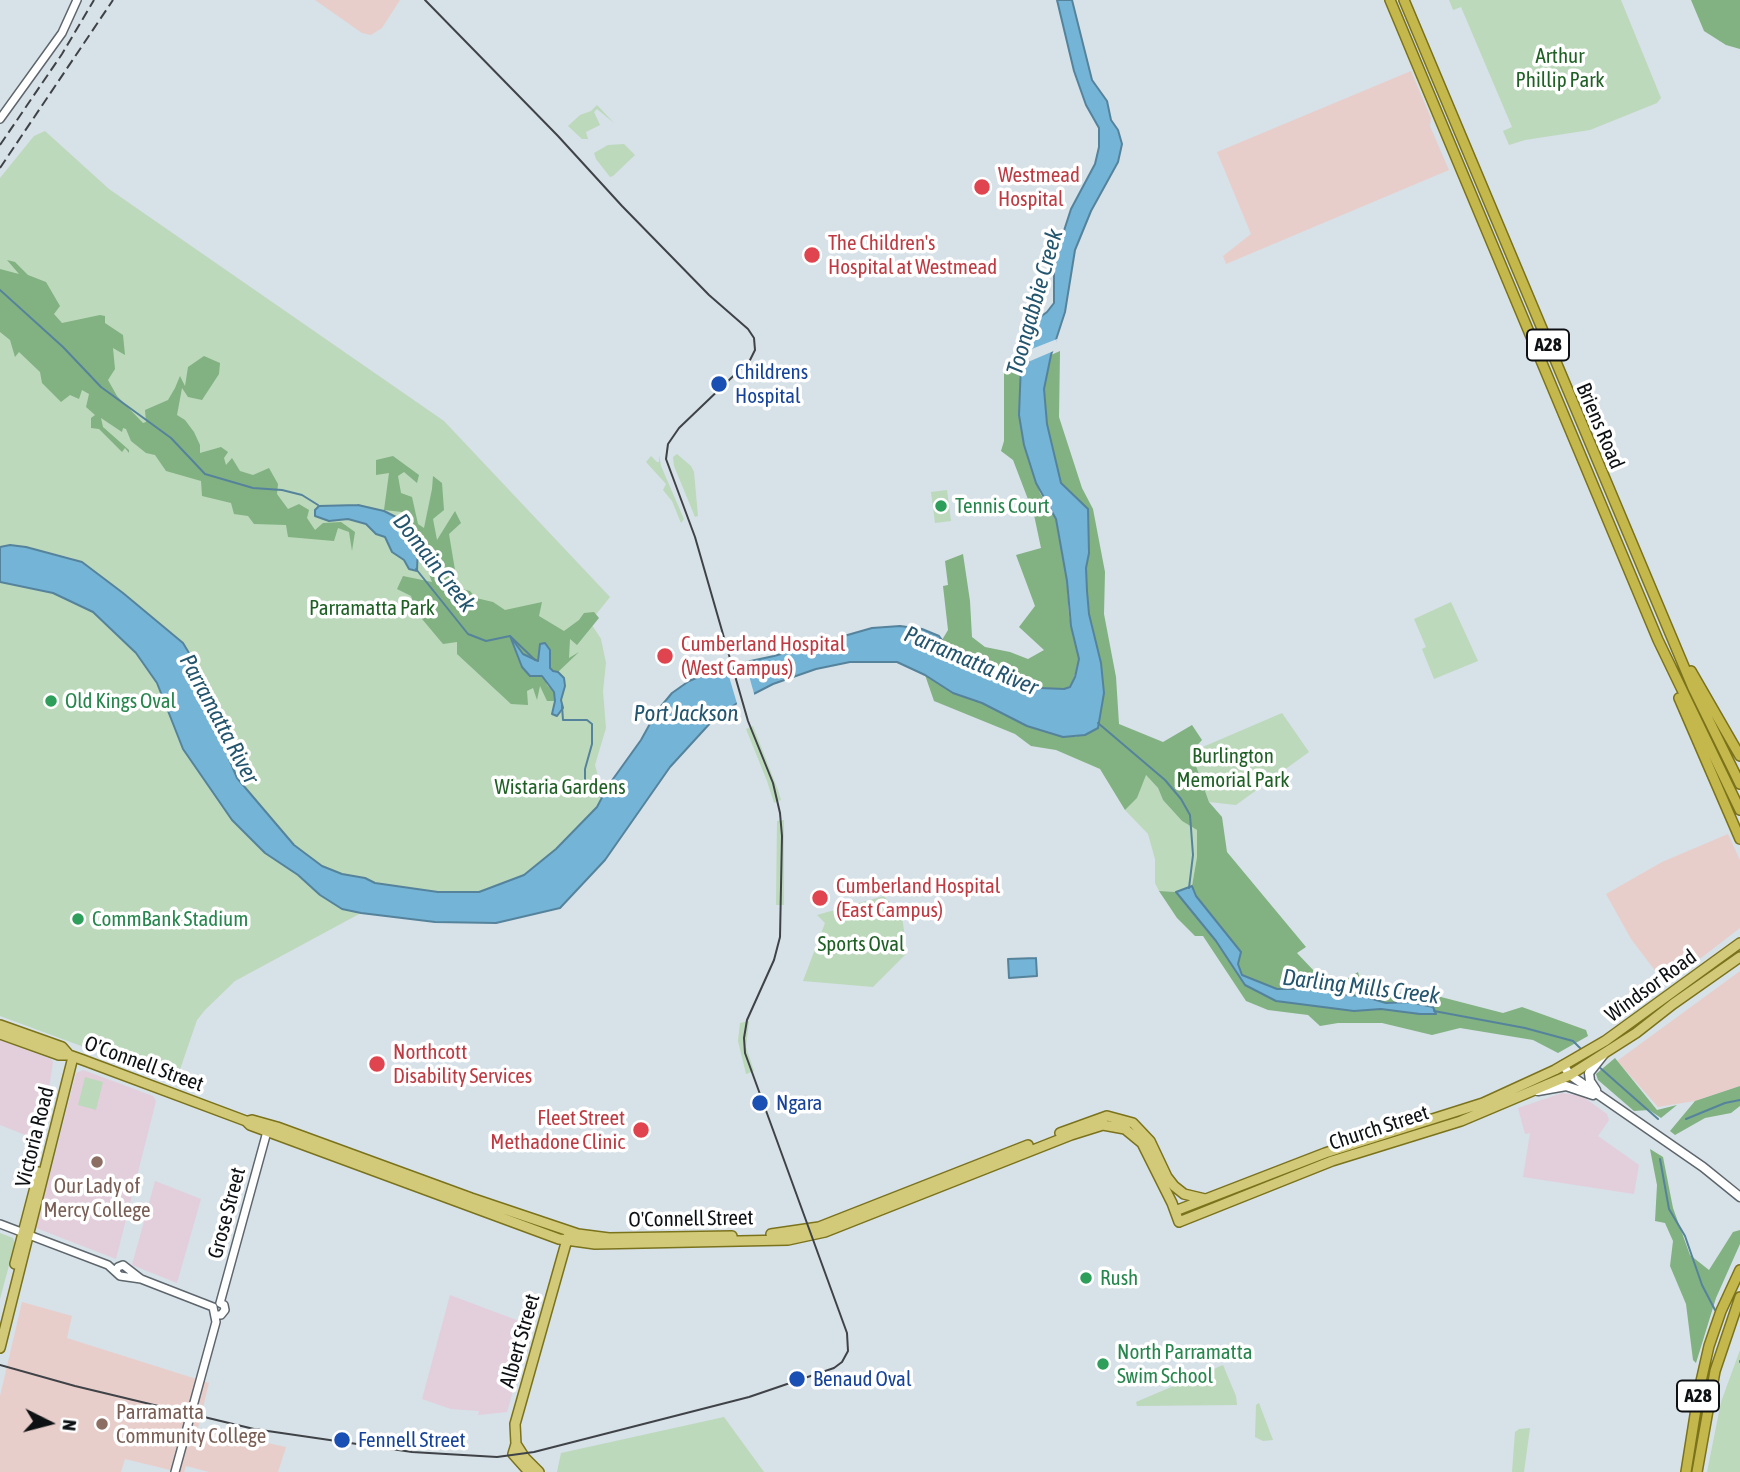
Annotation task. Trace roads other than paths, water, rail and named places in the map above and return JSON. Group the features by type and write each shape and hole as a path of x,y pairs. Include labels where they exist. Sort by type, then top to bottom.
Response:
{"highway":[{"name":"Briens Road","path":"1391,0 1658,640"},
{"name":"Briens Road","path":"1404,0 1654,597 1693,688 1740,784"},
{"path":"1464,177 1475,170"},
{"path":"1642,602 1654,597"},
{"path":"1672,639 1740,756"},
{"path":"1658,640 1674,686 1740,839"},
{"name":"A28","path":"1658,640 1740,810"},
{"name":"A28","path":"1686,1472 1709,1346 1740,1270"},
{"name":"A28","path":"1697,1472 1715,1371 1740,1297"}],"main road":[{"name":"Windsor Road","path":"1591,1066 1602,1053 1740,943"},
{"name":"Windsor Road","path":"1581,1056 1602,1053 1740,957"},
{"name":"O'Connell Street","path":"0,1025 62,1047 71,1056"},
{"name":"O'Connell Street","path":"0,1034 59,1055 71,1056 246,1121 250,1125 268,1128 538,1233 603,1244 798,1239 850,1222 1090,1128 1114,1125 1131,1127"},
{"name":"Victoria Road","path":"0,1325 71,1056"},
{"name":"Church Street","path":"1581,1056 1483,1102 1398,1134 1332,1160 1179,1222 1175,1211 1325,1153 1398,1134 1461,1121 1591,1066"},
{"path":"1563,1065 1570,1075 1703,1167 1740,1197"},
{"path":"1591,1066 1590,1081 1606,1100"},
{"path":"1532,1092 1566,1086 1606,1100"},
{"path":"1131,1127 1150,1141 1174,1186 1184,1194 1205,1199"},
{"path":"1131,1127 1146,1149 1175,1211"},
{"name":"Victoria Road","path":"0,1348 25,1233"},
{"name":"Albert Street","path":"529,1472 516,1460 513,1452 516,1444 514,1432 568,1236"},
{"path":"516,1444 522,1455 539,1472"}],"street":[{"path":"0,119 62,33 77,0"},
{"name":"Grose Street","path":"175,1472 216,1308 268,1128"},
{"path":"0,1224 117,1269 125,1266 126,1273 216,1308"}],"water":[{"name":"Port Jackson","path":"1057,0 1072,0 1092,80 1107,101 1111,120 1118,130 1122,144 1118,162 1091,211 1075,250 1065,312 1051,355 1044,389 1047,424 1061,483 1088,509 1089,553 1086,568 1089,614 1101,663 1104,693 1098,728 1085,735 1063,737 1027,726 982,703 953,693 925,675 897,662 850,662 816,669 773,684 740,701 713,720 670,767 605,860 560,908 496,923 435,922 361,913 342,909 320,895 298,875 265,853 232,820 183,749 157,683 136,653 93,612 53,593 0,582 0,547 26,547 82,562 183,643 210,688 223,744 237,778 294,845 322,866 342,874 365,878 375,883 438,892 479,892 524,875 556,849 597,807 657,711 672,693 689,681 727,666 774,656 872,628 900,626 922,629 939,636 942,640 942,654 947,659 958,660 968,656 977,658 1015,683 1040,688 1070,687 1079,659 1071,626 1067,581 1056,519 1036,483 1024,445 1019,415 1022,338 1031,324 1054,303 1054,270 1059,246 1071,209 1095,164 1099,147 1099,128 1086,105 1074,71"},
{"path":"358,505 384,511 406,522 415,533 418,544 417,571 409,569 404,560 392,552 385,537 376,534 366,524 348,519 329,521 315,516 315,510 319,506"},
{"path":"510,636 523,654 538,661 540,644 545,643 550,650 550,668 564,678 565,686 561,700 563,708 557,716 552,714 554,692 542,676 530,676 522,667"},
{"path":"1192,886 1196,896 1241,952 1238,964 1242,975 1277,989 1305,989 1366,997 1386,1003 1409,1002 1433,1007 1436,1014 1381,1009 1354,1011 1276,1001 1245,985 1216,941 1176,892"},
{"path":"1036,958 1037,976 1009,978 1008,959"}],"waterway":[{"name":"Domain Creek","path":"0,290 63,347 101,387 171,438 205,474 253,488 282,490 302,495 318,505"},
{"name":"Domain Creek","path":"416,569 468,634 486,641 510,636 535,660"},
{"name":"Domain Creek","path":"562,706 563,720 587,720 592,724 592,744 585,769 585,782 592,792 602,797"},
{"name":"Darling Mills Creek","path":"1098,723 1165,780 1190,815 1193,855 1189,888"},
{"name":"Darling Mills Creek","path":"1434,1011 1525,1028 1573,1041 1582,1050"},
{"name":"Darling Mills Creek","path":"1598,1066 1658,1119"},
{"name":"Darling Mills Creek","path":"1686,1119 1725,1103 1740,1100"},
{"path":"1660,1159 1669,1209 1685,1236 1702,1285 1715,1310"}],"tram line":[{"path":"0,1365 254,1429 412,1452 497,1457 534,1452 749,1397 834,1368 842,1362 848,1351 847,1333 745,1053 747,1020 774,960 780,937 780,813 773,783 748,721 695,537 666,459 668,444 679,428 750,360 755,350 754,338 748,329 709,295 622,206 558,136 425,0"}],"railway":[{"path":"0,145 62,54 94,0"},
{"path":"0,168 113,0"}],"place":[{"name":"Westmead Hospital","path":"982,187"},
{"name":"The Children's Hospital at Westmead","path":"812,255"},
{"name":"Childrens Hospital","path":"719,384"},
{"name":"Tennis Court","path":"941,506"},
{"name":"Cumberland Hospital (West Campus)","path":"665,656"},
{"name":"Old Kings Oval","path":"51,701"},
{"name":"Cumberland Hospital (East Campus)","path":"820,898"},
{"name":"CommBank Stadium","path":"78,919"},
{"name":"Northcott Disability Services","path":"377,1064"},
{"name":"Ngara","path":"760,1103"},
{"name":"Fleet Street Methadone Clinic","path":"641,1130"},
{"name":"Our Lady of Mercy College","path":"97,1162"},
{"name":"Rush","path":"1086,1278"},
{"name":"North Parramatta Swim School","path":"1103,1364"},
{"name":"Benaud Oval","path":"797,1379"},
{"name":"Parramatta Community College","path":"102,1424"},
{"name":"Fennell Street","path":"342,1440"}],"park label":[{"name":"Arthur Phillip Park","path":"1560,68"},
{"name":"Parramatta Park","path":"372,608"},
{"name":"Burlington Memorial Park","path":"1233,768"},
{"name":"Wistaria Gardens","path":"560,787"},
{"name":"Sports Oval","path":"861,944"}],"water label":[{"name":"Toongabbie Creek","path":"1035,302"},
{"name":"Parramatta River","path":"971,661"},
{"name":"Parramatta River","path":"219,719"}]}
